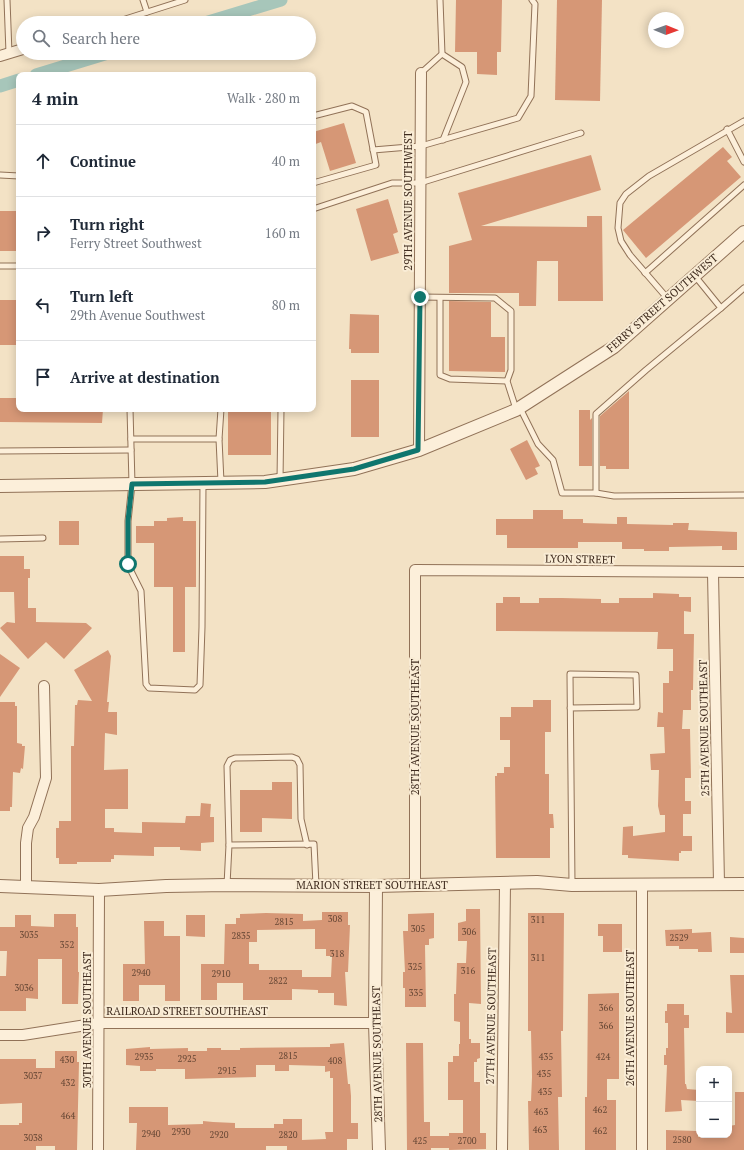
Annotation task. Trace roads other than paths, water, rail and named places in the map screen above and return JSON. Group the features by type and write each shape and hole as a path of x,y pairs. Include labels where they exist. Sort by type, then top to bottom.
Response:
{"street":[{"path":"4,55 16,51"},
{"name":"29TH AVENUE SOUTHWEST","path":"418,450 421,72"},
{"name":"FERRY STREET SOUTHWEST","path":"0,486 265,482 354,469 418,450 518,409 614,347 744,232"},
{"name":"LYON STREET","path":"415,570 744,572"},
{"name":"28TH AVENUE SOUTHEAST","path":"415,570 415,884"},
{"name":"25TH AVENUE SOUTHEAST","path":"713,573 719,883"},
{"path":"26,886 26,843 28,828 34,817 46,778 44,686"},
{"name":"MARION STREET SOUTHEAST","path":"0,886 100,890 226,884 376,886 537,882 572,885 744,884"},
{"name":"27TH AVENUE SOUTHEAST","path":"502,1150 504,883"},
{"name":"26TH AVENUE SOUTHEAST","path":"642,885 642,1150"},
{"name":"28TH AVENUE SOUTHEAST","path":"376,886 375,1023 379,1150"},
{"name":"30TH AVENUE SOUTHEAST","path":"98,1150 100,890"},
{"name":"RAILROAD STREET SOUTHEAST","path":"0,1035 23,1035 99,1023 375,1023"}],"lane":[{"path":"4,55 7,0"},
{"path":"143,0 147,12"},
{"path":"135,16 185,0"},
{"path":"440,0 442,54"},
{"path":"373,150 421,146 518,118 531,96 535,4 532,0"},
{"path":"421,72 442,54"},
{"path":"442,54 462,67 466,82 443,140"},
{"path":"316,115 352,106 366,112 376,165 316,182"},
{"path":"668,299 645,273 621,241 618,228 620,203 626,194 649,176 727,129 744,121"},
{"path":"727,129 744,162"},
{"path":"316,208 392,183 420,183 581,133"},
{"path":"0,175 16,176"},
{"path":"645,273 744,185"},
{"path":"0,266 16,266"},
{"path":"695,276 721,308"},
{"path":"596,493 596,414 744,288"},
{"path":"420,297 495,298 511,311 511,370 507,381 518,409 538,444 553,460 559,479 560,491 567,493 596,493 614,496 744,495"},
{"path":"440,298 440,375 450,379 507,381"},
{"path":"130,412 132,484 128,521 128,564 141,591 146,684 149,688 195,690 200,685 203,483"},
{"path":"221,412 218,439 221,483"},
{"path":"280,480 281,412"},
{"path":"131,439 218,439"},
{"path":"0,451 131,450"},
{"path":"0,539 43,538"},
{"path":"570,708 637,707 636,675 570,674 570,708 572,885"},
{"path":"226,884 229,845 227,766 230,760 235,758 278,757 292,757 296,759 300,765 301,819 307,845"},
{"path":"229,845 314,844 316,886"}],"waterway":[{"path":"228,16 281,0"},
{"path":"46,72 85,60"},
{"path":"0,86 16,81"}]}
